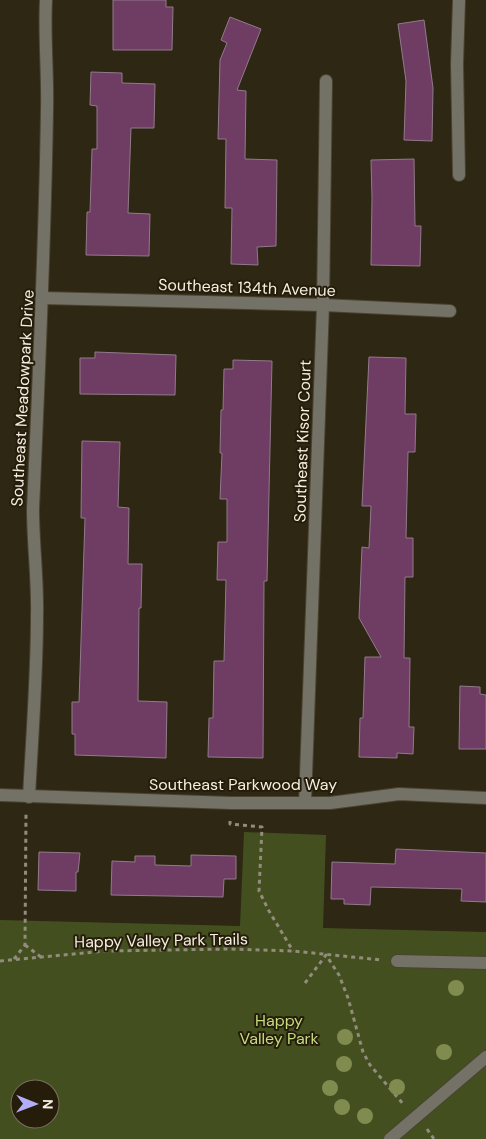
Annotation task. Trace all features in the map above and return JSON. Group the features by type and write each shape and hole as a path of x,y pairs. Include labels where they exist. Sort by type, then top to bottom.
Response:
{"street":[{"name":"Southeast Meadowpark Drive","path":"28,796 37,617 33,509 43,298 47,107 44,34 46,0"},
{"path":"459,0 457,64 459,176"},
{"name":"Southeast Kisor Court","path":"305,802 323,305 326,81"},
{"name":"Southeast 134th Avenue","path":"43,298 323,305 450,311"},
{"name":"Southeast Parkwood Way","path":"0,795 231,802 358,801 399,794 486,798"},
{"path":"397,961 486,963"},
{"path":"390,1139 486,1057"}],"path":[{"path":"14,960 25,945 28,796"},
{"path":"231,802 230,824 262,826 259,891 293,951"},
{"path":"25,945 42,957"},
{"name":"Happy Valley Park Trails","path":"0,961 105,950 229,949 293,951 397,961"},
{"path":"305,983 326,955 339,975 348,998 363,1052 370,1065 434,1139"}],"green space":[{"name":"Happy Valley Park","path":"244,832 326,835 323,928 486,932 486,1139 0,1139 0,920 240,926"}],"building":[{"path":"113,0 166,0 166,7 173,7 172,50 113,50"},
{"path":"230,17 261,29 237,90 246,91 245,159 277,160 276,246 257,247 258,265 231,264 232,208 225,208 226,139 218,139 220,60 227,43 221,40"},
{"path":"424,20 433,88 432,141 404,140 406,81 398,24"},
{"path":"91,72 122,73 122,83 155,84 154,128 131,128 128,213 150,214 149,256 86,255 87,212 90,212 92,149 97,149 97,106 90,105"},
{"path":"414,159 415,226 421,226 420,266 371,265 371,160"},
{"path":"95,352 176,355 175,395 80,394 80,358 95,358"},
{"path":"369,357 406,358 405,414 416,414 415,452 408,452 406,538 413,538 413,577 405,577 404,658 410,658 409,727 414,727 413,754 397,753 397,758 359,757 360,718 363,718 365,657 381,657 359,618 362,547 369,548 371,506 362,506"},
{"path":"233,360 272,361 267,581 264,581 263,758 208,757 209,718 213,718 214,661 224,661 226,580 217,580 218,542 227,542 227,499 220,499 221,410 223,410 224,369 233,369"},
{"path":"82,441 120,442 118,507 129,508 128,564 142,564 141,608 139,608 138,701 167,702 166,758 75,755 75,734 72,734 72,702 79,702 85,518 81,518"},
{"path":"460,686 480,687 480,694 486,695 486,749 459,749"},
{"path":"396,849 486,853 486,902 461,901 462,889 371,887 370,905 344,904 344,899 331,899 332,862 395,864"},
{"path":"39,852 80,853 78,872 76,872 76,891 38,890"},
{"path":"191,855 236,856 236,879 224,879 223,897 111,895 112,861 135,862 135,856 155,856 155,865 191,866"}]}
